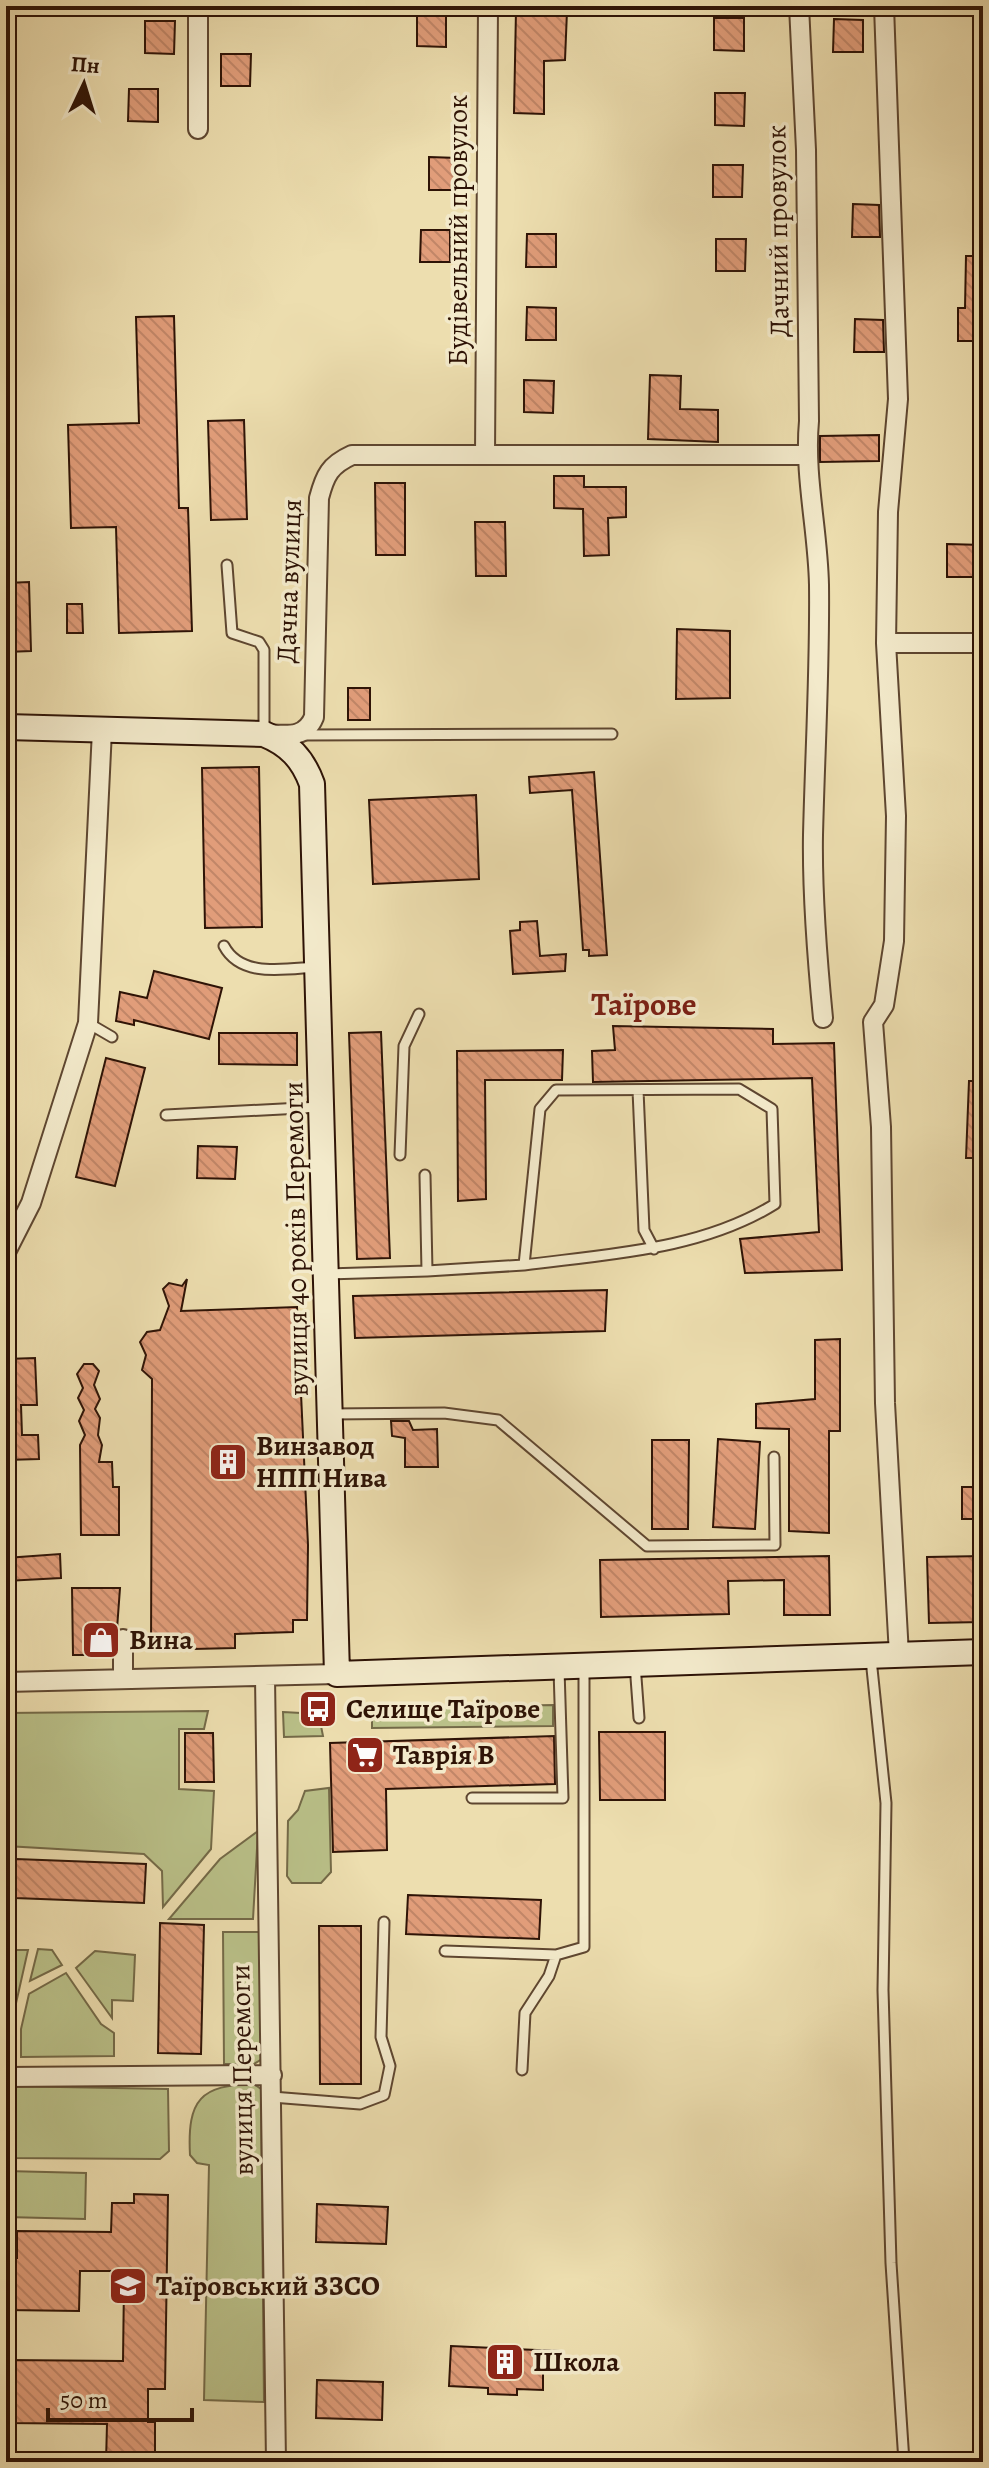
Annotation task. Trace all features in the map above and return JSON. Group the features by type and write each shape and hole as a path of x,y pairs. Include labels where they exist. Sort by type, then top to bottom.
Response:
{"street":[{"path":"198,6 198,129"},
{"name":"Будівельний провулок","path":"485,455 488,6"},
{"name":"Дачний провулок","path":"799,6 806,150 809,421 806,455 817,532 819,586 813,836 815,933 823,1018"},
{"path":"884,6 898,399 888,512 886,643 889,727 896,765 894,941 884,1005 873,1022 881,1127 885,1403 899,1655"},
{"name":"Дачна вулиця","path":"299,735 310,727 314,717 319,498 324,478 333,463 352,455 806,455"},
{"path":"886,643 983,643"},
{"path":"6,727 299,735"},
{"path":"6,1252 31,1203 88,1023 102,730"},
{"name":"вулиця 40 років Перемоги","path":"264,734 291,749 307,769 312,784 337,1674"},
{"path":"123,1639 123,1679"},
{"path":"6,1682 265,1677 983,1652"},
{"name":"вулиця Перемоги","path":"265,1677 276,2462"},
{"path":"6,2077 272,2075"}],"lane":[{"path":"227,565 232,633 259,642 264,650 264,734"},
{"path":"299,735 612,734"},
{"path":"224,946 230,957 248,968 319,966"},
{"path":"400,1155 404,1046 419,1014"},
{"path":"88,1023 112,1037"},
{"path":"327,1274 524,1265 654,1249 742,1225 775,1204 772,1109 739,1089 664,1087 556,1090 540,1109 524,1265"},
{"path":"638,1090 644,1230 654,1249"},
{"path":"166,1115 323,1107"},
{"path":"425,1175 427,1271"},
{"path":"330,1414 444,1413 498,1420 647,1546 775,1545 774,1457"},
{"path":"871,1656 886,1803 883,1990 891,2263 904,2462"},
{"path":"635,1664 639,1718"},
{"path":"445,1951 556,1955 584,1947 584,1666"},
{"path":"472,1798 563,1798 559,1667"},
{"path":"272,2097 360,2104 384,2095 390,2066 381,2037 384,1922"},
{"path":"522,2070 525,2013 549,1976 556,1955"}],"green space":[{"path":"553,1705 553,1726 372,1728 372,1708"},
{"path":"208,1711 204,1729 179,1729 179,1789 214,1791 211,1849 163,1907 162,1871 144,1854 6,1846 6,1713"},
{"path":"283,1712 301,1713 311,1723 321,1726 323,1736 284,1737"},
{"path":"329,1788 331,1872 321,1883 292,1883 287,1876 288,1821 298,1810 305,1791"},
{"path":"258,1831 253,1919 169,1919 220,1859"},
{"path":"223,1932 259,1932 262,2059 254,2064 224,2064"},
{"path":"38,1949 52,1950 62,1965 30,1981"},
{"path":"6,1950 28,1950 10,2030 10,2045 6,2045"},
{"path":"95,1951 135,1955 133,2001 112,2000 112,2018 76,1968"},
{"path":"66,1973 101,2024 114,2033 114,2056 21,2057 21,2029 29,1994"},
{"path":"254,2084 261,2089 264,2402 204,2400 209,2165 197,2163 190,2155 191,2120 201,2099 210,2092"},
{"path":"6,2086 168,2089 169,2151 160,2159 6,2158"},
{"path":"6,2171 86,2173 85,2219 6,2217"}],"building":[{"path":"516,10 567,11 565,60 544,61 544,114 514,113"},
{"path":"417,14 446,14 446,47 417,46"},
{"path":"714,18 744,18 744,51 714,50"},
{"path":"834,19 863,20 863,52 833,52"},
{"path":"145,21 175,21 174,54 145,53"},
{"path":"221,54 251,54 250,86 221,86"},
{"path":"129,89 158,89 158,122 128,121"},
{"path":"715,93 745,93 744,126 715,125"},
{"path":"429,157 458,158 458,190 429,190"},
{"path":"713,165 743,165 742,197 713,197"},
{"path":"853,204 879,205 880,237 852,237"},
{"path":"421,230 450,230 450,262 420,262"},
{"path":"527,234 556,234 556,267 526,267"},
{"path":"716,239 746,239 745,271 716,271"},
{"path":"966,256 983,256 983,341 958,341 958,308 965,308"},
{"path":"527,307 556,308 556,340 526,340"},
{"path":"174,316 179,508 188,508 192,631 119,633 116,527 71,528 68,425 139,423 136,317"},
{"path":"855,319 883,320 884,352 854,352"},
{"path":"650,375 681,376 680,409 718,410 718,442 648,439"},
{"path":"524,380 554,381 553,413 524,412"},
{"path":"244,420 247,519 211,520 208,421"},
{"path":"879,435 879,461 820,462 820,436"},
{"path":"554,476 584,476 584,487 626,487 626,517 608,518 609,555 584,556 583,509 554,508"},
{"path":"375,483 405,483 405,555 376,555"},
{"path":"475,522 505,522 506,576 476,576"},
{"path":"947,544 983,545 983,577 947,577"},
{"path":"29,582 31,651 6,652 6,583"},
{"path":"67,604 82,604 83,633 67,633"},
{"path":"677,629 730,631 730,698 676,699"},
{"path":"348,688 370,688 370,720 348,720"},
{"path":"259,767 262,927 205,928 202,768"},
{"path":"594,772 607,955 589,956 589,950 583,950 572,790 530,793 529,777"},
{"path":"476,795 479,879 373,884 369,800"},
{"path":"537,921 540,956 566,954 565,971 513,974 510,931 520,930 520,922"},
{"path":"154,971 222,988 209,1039 134,1020 134,1025 116,1021 120,992 147,998"},
{"path":"613,1026 773,1029 773,1044 834,1043 842,1270 745,1273 740,1239 819,1232 812,1078 593,1082 592,1051 615,1050"},
{"path":"381,1032 390,1258 357,1259 349,1033"},
{"path":"219,1033 297,1033 297,1065 219,1064"},
{"path":"563,1050 562,1080 485,1080 486,1199 458,1201 457,1051"},
{"path":"106,1058 145,1068 115,1186 76,1177"},
{"path":"969,1081 983,1081 983,1158 966,1158"},
{"path":"198,1146 237,1147 235,1179 197,1178"},
{"name":"Винзавод НПП Нива","path":"187,1279 181,1311 297,1307 308,1545 307,1620 293,1620 293,1632 235,1634 235,1648 151,1650 152,1379 142,1370 146,1355 140,1342 147,1332 160,1330 169,1306 163,1289 169,1283 182,1286"},
{"path":"607,1290 605,1331 355,1338 353,1296"},
{"path":"840,1339 840,1431 829,1431 829,1533 789,1531 789,1429 756,1428 756,1404 815,1399 815,1340"},
{"path":"35,1358 37,1405 21,1405 22,1435 38,1435 39,1459 6,1460 6,1359"},
{"path":"84,1364 93,1364 99,1371 94,1385 100,1399 95,1409 100,1418 98,1435 102,1445 99,1462 112,1462 113,1487 119,1487 119,1535 81,1535 80,1445 85,1435 79,1421 84,1410 78,1398 83,1388 77,1374"},
{"path":"391,1421 409,1421 413,1430 437,1429 438,1467 405,1467 405,1438 392,1436"},
{"path":"718,1439 760,1442 755,1529 713,1527"},
{"path":"652,1440 689,1440 688,1529 652,1529"},
{"path":"962,1487 983,1487 983,1519 962,1519"},
{"path":"60,1554 61,1578 6,1581 6,1558"},
{"path":"829,1556 830,1615 784,1615 784,1580 728,1581 729,1614 601,1617 600,1560"},
{"path":"983,1556 983,1622 929,1623 927,1557"},
{"path":"72,1588 120,1588 117,1629 110,1637 110,1644 92,1644 92,1655 73,1655"},
{"path":"599,1732 665,1732 665,1800 600,1800"},
{"path":"185,1733 213,1733 214,1782 185,1782"},
{"path":"554,1736 555,1784 386,1789 387,1850 333,1852 330,1743"},
{"path":"16,1859 146,1864 144,1903 15,1898"},
{"path":"408,1895 541,1900 539,1939 406,1934"},
{"path":"160,1923 204,1925 201,2054 158,2053"},
{"path":"319,1926 361,1926 361,2084 320,2084"},
{"path":"134,2194 168,2195 165,2389 148,2389 148,2422 155,2422 155,2462 106,2462 107,2424 6,2423 7,2360 123,2361 124,2283 111,2283 111,2271 80,2271 79,2311 6,2310 6,2258 17,2258 17,2231 111,2232 112,2203 134,2203"},
{"path":"317,2204 388,2207 386,2244 316,2242"},
{"name":"Школа","path":"451,2346 559,2351 558,2372 543,2372 543,2390 517,2389 517,2395 488,2394 488,2388 449,2386"},
{"path":"317,2380 383,2382 382,2420 316,2418"}],"place":[{"name":"Винзавод НПП Нива","path":"228,1462"},
{"name":"Вина","path":"101,1640"},
{"name":"Селище Таїрове","path":"318,1709"},
{"name":"Таврія В","path":"365,1755"},
{"name":"Таїровський ЗЗСО","path":"128,2286"},
{"name":"Школа","path":"505,2362"}],"district":[{"name":"Таїрове","path":"644,1004"}]}
